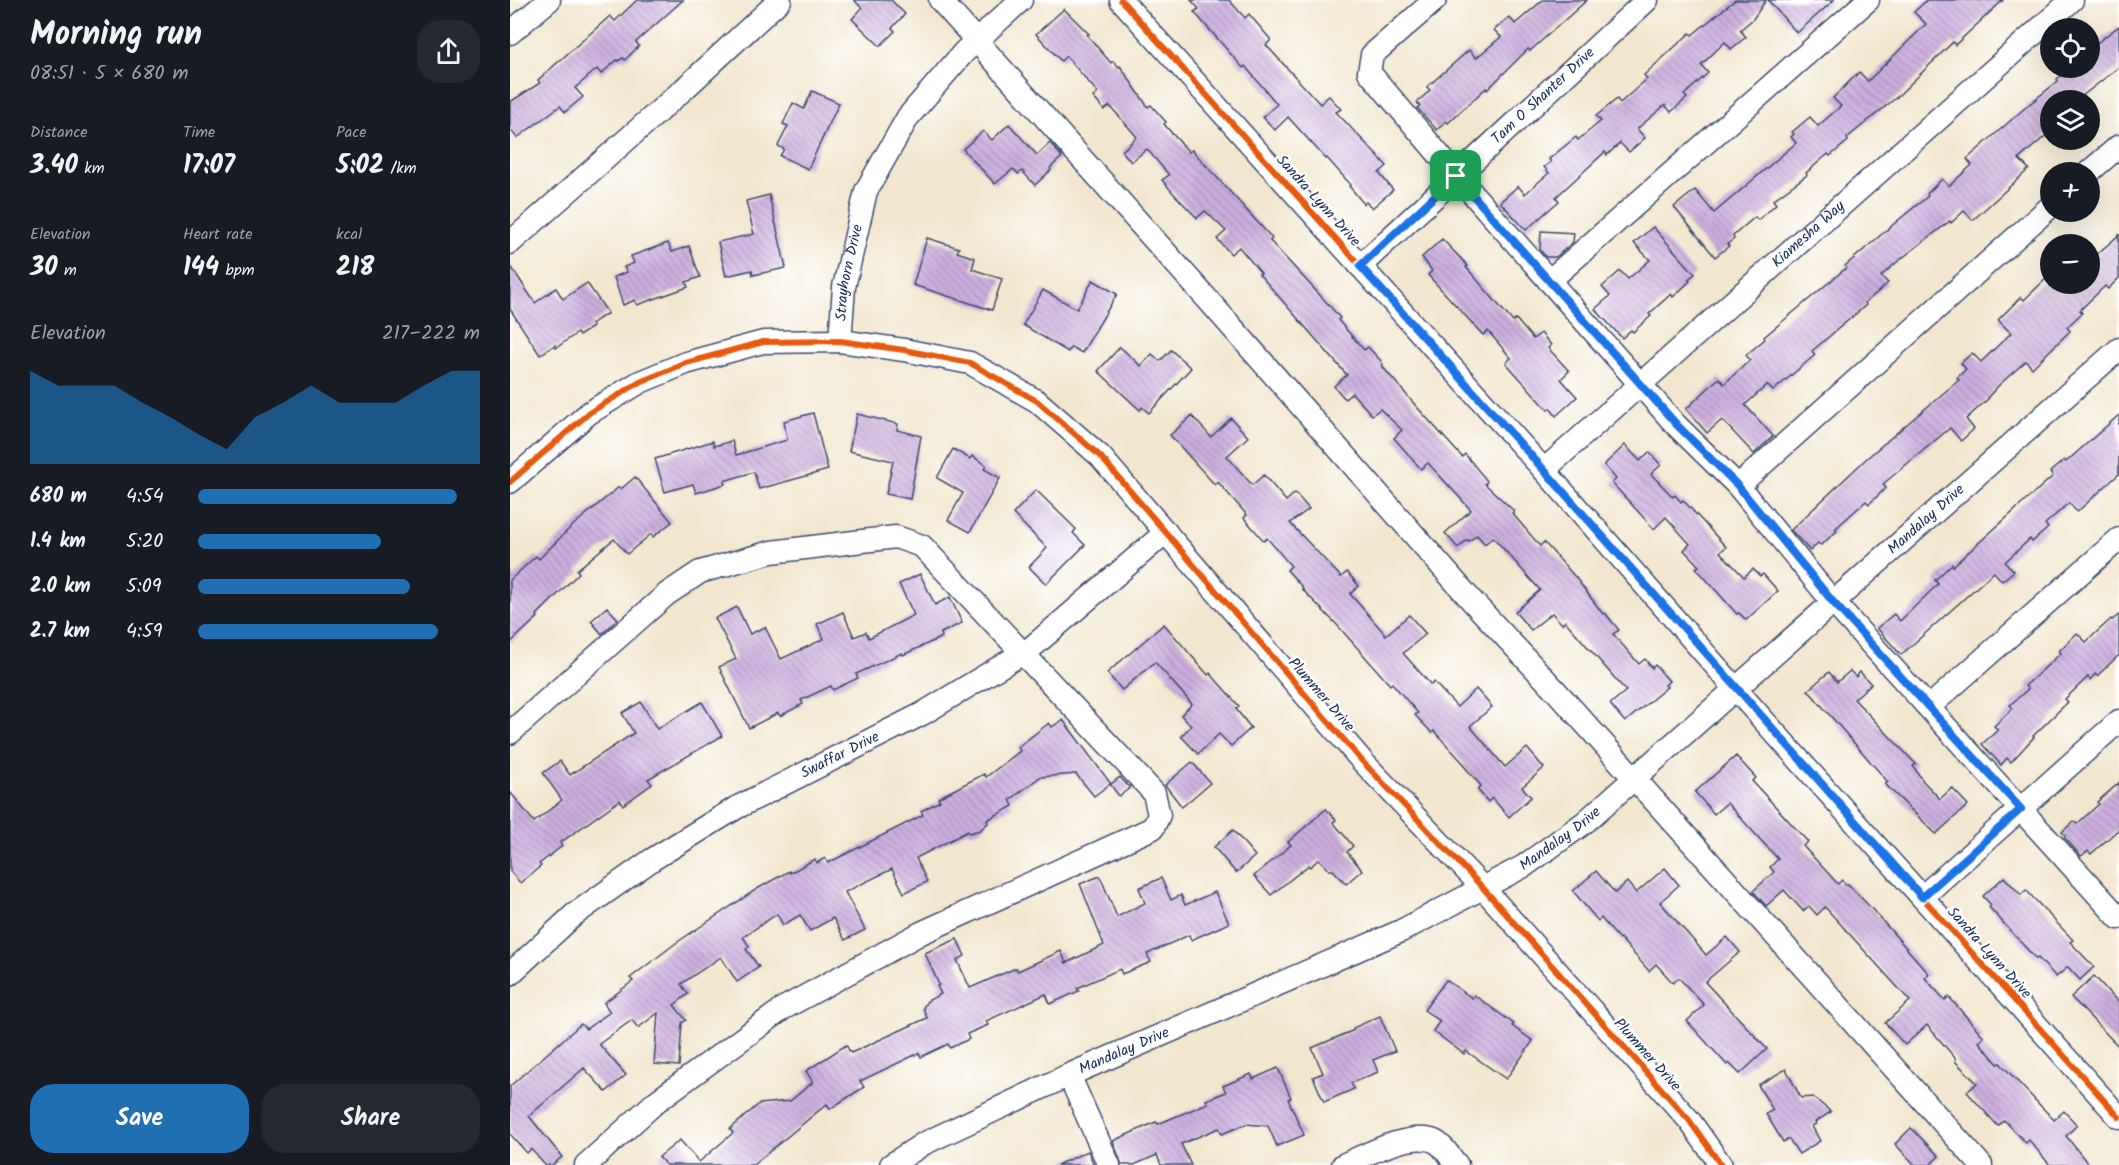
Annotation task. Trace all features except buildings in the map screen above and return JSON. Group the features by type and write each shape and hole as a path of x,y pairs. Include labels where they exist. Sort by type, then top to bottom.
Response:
{"street":[{"path":"510,33 549,0"},
{"path":"510,243 684,89 780,0"},
{"path":"940,0 1473,602 1981,1165"},
{"name":"Strayhorn Drive","path":"510,482 589,413 640,382 686,363 763,342 840,341 844,287 866,191 903,123 963,52 1021,0"},
{"name":"Sandra Lynn Drive","path":"1121,0 1544,470 1922,897 2115,1105"},
{"path":"1435,0 1372,55 1369,72 1456,176 1677,425 1738,486 1833,602 2118,914"},
{"name":"Tam O Shanter Drive","path":"1360,266 1647,0"},
{"path":"1549,281 1868,0"},
{"name":"Kiamesha Way","path":"1544,470 2072,0"},
{"path":"2100,162 2119,146"},
{"path":"1738,486 2040,216"},
{"name":"Plummer Drive","path":"840,341 904,350 970,363 1037,401 1100,456 1363,762 1483,888 1689,1120 1720,1165"},
{"name":"Mandalay Drive","path":"891,1165 923,1144 1069,1075 1401,931 1524,866 1575,830 1635,779 2119,349"},
{"name":"Swaffar Drive","path":"510,974 575,914 653,860 727,813 922,714 1023,653 1166,532"},
{"path":"510,733 667,594 700,572 771,552 896,537 922,546 1154,793 1159,815 1153,828 921,933 784,1008 657,1101 586,1165"},
{"path":"1929,707 2119,539"},
{"path":"1922,897 2119,721"},
{"path":"1069,1075 1109,1165"},
{"path":"1343,1165 1374,1151 1414,1138 1435,1141 1457,1165"}],"cycle path":[{"path":"1121,0 1544,470 1749,704 2119,1117"},
{"path":"510,482 589,413 640,382 686,363 763,342 840,341 904,350 970,363 1037,401 1100,456 1363,762 1483,888 1689,1120 1721,1165"}],"route":[{"path":"1456,176 1677,425 1738,486 1833,602 2021,809 1922,897 1360,266 1456,176"}]}
